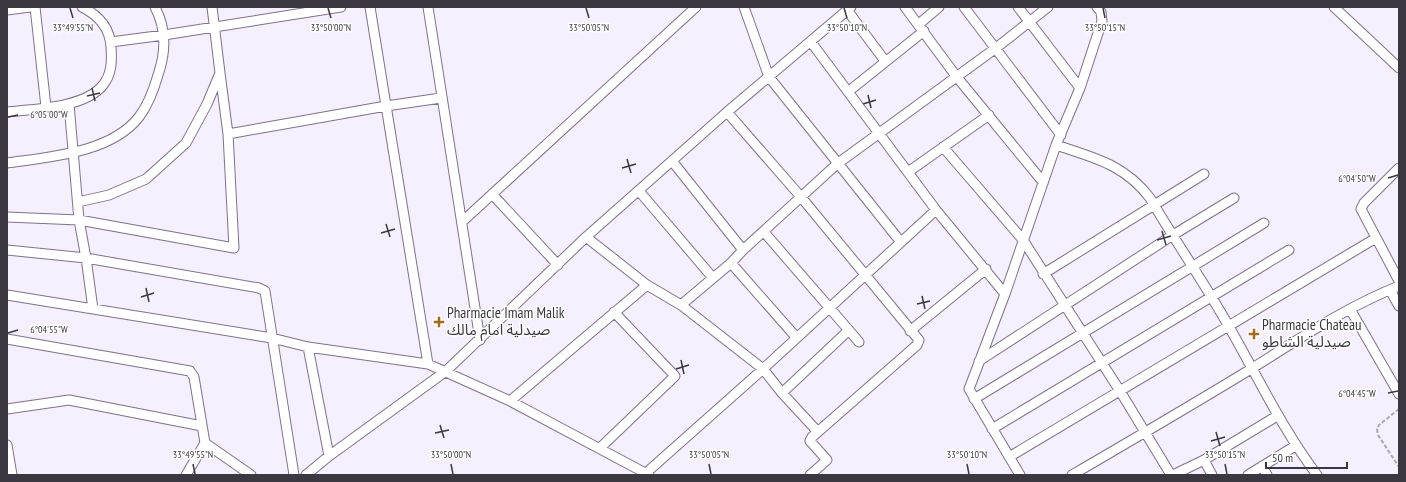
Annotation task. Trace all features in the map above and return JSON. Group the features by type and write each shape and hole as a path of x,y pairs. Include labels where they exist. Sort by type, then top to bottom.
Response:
{"street":[{"path":"7,10 30,7"},
{"path":"35,7 46,107"},
{"path":"7,112 69,104 87,98 103,85 112,64 111,42 104,23 91,12 82,7"},
{"path":"7,163 73,154 111,138 128,128 140,116 154,89 161,66 164,35 155,7"},
{"path":"7,217 79,220 234,248 228,134 212,7"},
{"path":"111,42 341,7"},
{"path":"370,7 428,364"},
{"path":"428,7 441,98 463,220 480,340"},
{"path":"463,220 696,7"},
{"path":"744,7 769,77 900,241"},
{"path":"905,7 922,27 956,76 1043,182"},
{"path":"849,90 885,62 922,27 939,7"},
{"path":"964,7 1061,134"},
{"path":"1018,7 1080,88"},
{"path":"681,305 731,263 743,250 838,164 996,48 1048,7"},
{"path":"1020,475 969,389 1005,294 1056,145 1080,88 1102,20 1102,12 1097,7"},
{"path":"1334,7 1399,68"},
{"path":"306,475 329,456 446,371 586,238 727,112 811,42 849,8 885,62"},
{"path":"811,42 849,90 936,210 986,268 1005,294"},
{"path":"78,202 109,195 146,179 186,143 207,104 220,73"},
{"path":"228,134 386,106 441,98"},
{"path":"69,104 79,220 93,309"},
{"path":"727,112 801,197 919,340 917,345 812,438 810,441 826,460 810,475"},
{"path":"908,172 989,115"},
{"path":"1056,145 1113,165 1139,183 1211,297 1295,446 1317,475"},
{"path":"943,147 1023,240 1043,274 1120,391 1172,475 1204,460 1277,416"},
{"path":"672,161 743,250"},
{"path":"1399,168 1362,206 1362,212 1399,281"},
{"path":"1043,274 1204,174"},
{"path":"639,191 713,278"},
{"path":"492,194 558,265"},
{"path":"979,361 1173,235 1234,198"},
{"path":"7,295 272,338 308,347 428,364 510,401 647,474 763,369 796,337 830,308 900,241 936,210"},
{"path":"974,398 1264,223"},
{"path":"764,232 859,342"},
{"path":"586,238 647,285 681,305 763,369 782,393 818,432"},
{"path":"1009,457 1376,238"},
{"path":"7,250 86,258 262,289 266,294 294,475"},
{"path":"992,429 1289,250"},
{"path":"731,263 796,337"},
{"path":"910,330 986,268"},
{"path":"510,401 647,285"},
{"path":"1072,475 1251,369 1305,334 1350,309 1395,288 1399,306"},
{"path":"1350,309 1399,394"},
{"path":"600,448 675,376 614,312"},
{"path":"782,393 849,330"},
{"path":"7,339 190,372 194,377 205,443 186,475"},
{"path":"308,347 329,456"},
{"path":"7,409 69,400 202,426"},
{"path":"205,443 250,475"},
{"path":"7,445 12,475"},
{"path":"1248,475 1295,446"},
{"path":"1204,460 1212,475"},
{"path":"1262,466 1267,475"}],"path":[{"path":"1399,409 1376,429 1378,435 1399,468"}],"place":[{"name":"Pharmacie Imam Malik صيدلية امام مالك","path":"439,322"},
{"name":"Pharmacie Chateau صيدلية الشاطو","path":"1254,334"}]}
